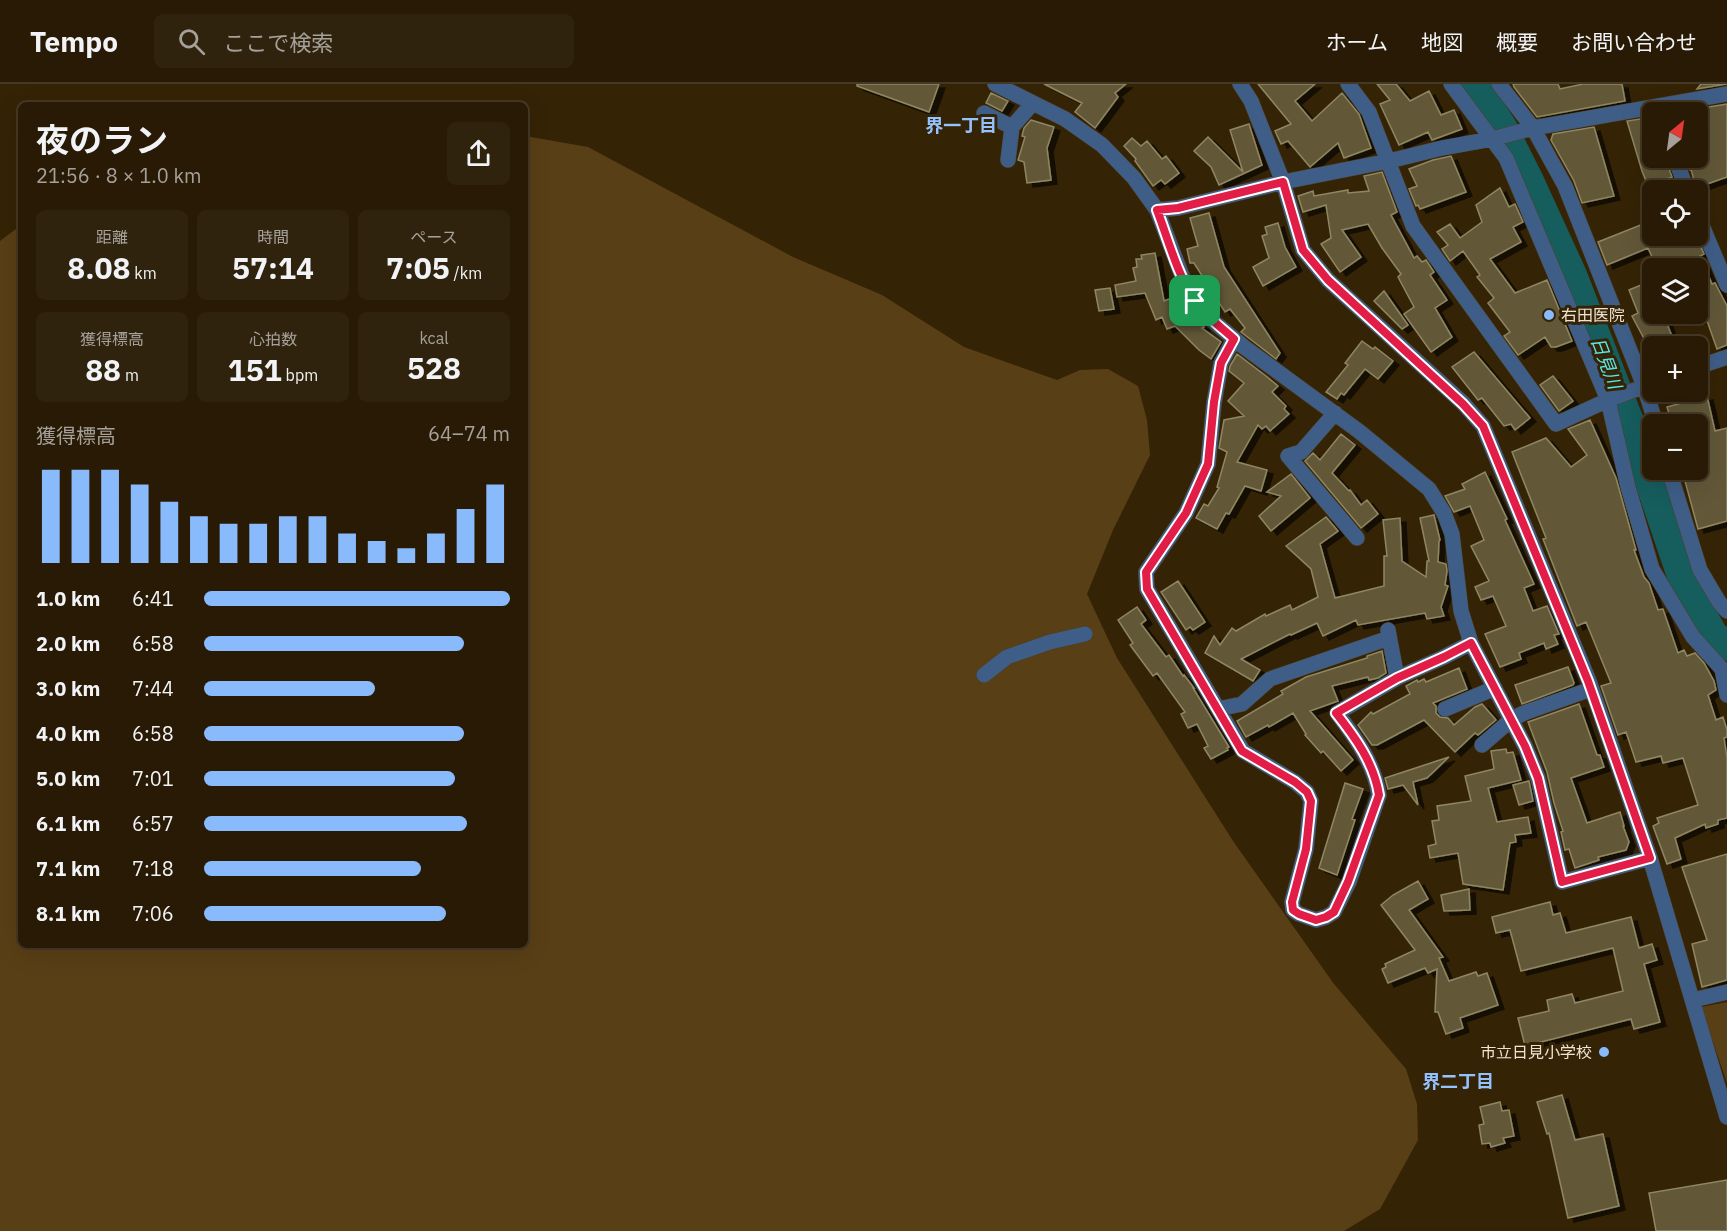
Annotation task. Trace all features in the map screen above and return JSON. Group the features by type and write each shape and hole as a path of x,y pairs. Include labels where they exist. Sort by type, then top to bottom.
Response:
{"street":[{"path":"995,84 1065,119 1102,145 1134,178 1157,210 1182,276 1195,301 1213,321 1360,432 1429,489 1444,513 1452,534 1461,611 1471,643 1512,719 1538,778 1562,882 1650,858"},
{"path":"1240,84 1251,101 1283,182 1303,250 1328,280 1463,404 1483,426 1591,689 1650,858 1727,1117"},
{"path":"1348,84 1369,112 1413,226 1556,424 1642,387"},
{"path":"1451,84 1506,158 1608,400 1628,487 1652,569 1693,637 1724,671 1727,695"},
{"path":"1499,84 1533,128 1565,186 1642,371"},
{"path":"1692,102 1727,94"},
{"path":"1008,160 1012,127 1033,103"},
{"path":"1157,210 1178,208 1283,182 1492,139 1533,128 1642,112"},
{"path":"984,113 1012,127"},
{"path":"1708,240 1727,285"},
{"path":"1234,339 1221,363 1214,402 1208,464 1186,513 1146,572 1147,589 1242,751 1295,782 1307,792 1311,801 1306,849 1292,902 1293,910 1299,914 1316,920 1334,912 1348,882 1379,795 1377,782 1364,754 1355,737 1336,713 1397,678 1471,643"},
{"path":"1708,364 1727,357"},
{"path":"1335,414 1301,452 1288,456 1357,538"},
{"path":"1672,480 1700,570 1727,611"},
{"path":"984,675 1007,657 1050,642 1084,634"},
{"path":"1218,709 1242,704 1270,679 1388,634 1397,678"},
{"path":"1445,709 1495,688"},
{"path":"1482,745 1512,719 1591,689"},
{"path":"1693,1000 1727,992"}],"shaded area":[{"path":"528,137 588,147 793,257 882,295 964,347 1057,380 1080,370 1108,369 1138,386 1147,420 1150,455 1113,530 1087,594 1117,658 1233,841 1334,984 1406,1069 1417,1104 1418,1140 1380,1209 1344,1231 0,1231 0,241 18,228 18,948 528,948"},
{"path":"1727,1002 1727,1083 1701,1007"}],"building":[{"path":"857,84 939,84 929,112 857,86"},
{"path":"1044,84 1126,84 1115,93 1118,97 1095,128 1075,112 1082,103"},
{"path":"1258,84 1315,84 1295,101 1312,121 1342,93 1359,114 1371,148 1344,158 1338,143 1310,167 1288,141 1281,144 1275,131 1291,124"},
{"path":"1377,84 1396,84 1410,101 1429,91 1441,115 1454,110 1462,129 1432,140 1428,132 1399,145 1380,104 1390,100"},
{"path":"1513,84 1558,84 1560,89 1583,84 1622,84 1625,101 1537,117"},
{"path":"1701,84 1727,84 1697,89"},
{"path":"991,93 1008,101 1002,111 986,103"},
{"path":"1727,104 1727,177 1708,184 1708,180 1694,180 1689,168 1708,168 1708,107"},
{"path":"1642,119 1642,168 1669,168 1672,177 1664,180 1646,180 1627,121"},
{"path":"1031,120 1054,127 1047,148 1051,180 1027,183 1024,162 1018,160 1025,137 1022,136 1024,128"},
{"path":"1249,124 1262,165 1219,185 1211,167 1194,151 1208,137 1243,172 1230,130"},
{"path":"1594,127 1614,196 1582,203 1574,181 1551,140 1553,134"},
{"path":"1132,138 1141,146 1147,141 1162,159 1166,156 1179,173 1165,184 1161,180 1153,186 1135,161 1136,159 1124,146"},
{"path":"1451,156 1466,192 1420,209 1418,205 1416,206 1409,189 1417,186 1409,169"},
{"path":"1382,172 1397,212 1391,215 1414,258 1417,256 1422,262 1426,260 1434,272 1430,275 1447,300 1435,308 1452,337 1431,352 1404,314 1414,307 1398,277 1401,274 1368,224 1342,230 1361,257 1340,272 1321,244 1331,238 1326,205 1303,212 1298,196 1313,191 1314,196 1348,190 1348,193 1369,191 1364,176"},
{"path":"1500,188 1509,207 1515,204 1523,222 1513,227 1521,242 1490,259 1515,293 1547,280 1572,341 1551,347 1545,337 1518,355 1504,336 1510,332 1488,303 1494,298 1477,277 1480,275 1463,251 1450,261 1442,249 1448,245 1437,232 1450,224 1460,238 1482,222 1476,205"},
{"path":"1209,213 1224,267 1280,353 1276,359 1241,332 1245,328 1230,309 1225,312 1194,263 1190,263 1187,249 1198,246 1190,218"},
{"path":"1278,223 1285,247 1296,267 1263,286 1253,267 1269,258 1262,236 1267,234 1265,227"},
{"path":"1642,224 1642,246 1700,246 1704,254 1700,256 1701,258 1652,258 1648,248 1607,265 1598,242"},
{"path":"1155,253 1164,301 1177,296 1182,309 1221,342 1211,359 1175,326 1167,329 1162,317 1156,320 1145,293 1117,297 1115,285 1136,281 1133,268 1137,267 1136,259 1142,259 1141,255"},
{"path":"1708,275 1727,306 1727,345 1717,349 1708,324"},
{"path":"1642,285 1642,324 1667,324 1672,336 1643,336 1632,316 1638,313 1629,290"},
{"path":"1110,288 1114,309 1099,311 1095,290"},
{"path":"1384,291 1408,325 1402,329 1374,301"},
{"path":"1362,341 1373,349 1375,347 1393,361 1378,379 1365,369 1344,395 1341,393 1337,399 1326,392 1348,365 1345,363"},
{"path":"1474,352 1530,418 1515,430 1511,424 1504,426 1482,398 1478,400 1452,367"},
{"path":"1237,354 1278,386 1272,392 1286,406 1284,409 1289,414 1270,431 1266,426 1262,429 1258,425 1237,462 1267,470 1261,491 1245,486 1229,514 1226,513 1217,529 1196,518 1204,504 1208,506 1219,488 1217,487 1227,452 1219,448 1224,420 1244,416 1228,401 1244,383 1229,371"},
{"path":"1553,376 1573,401 1559,411 1540,385"},
{"path":"1708,400 1715,431 1727,428 1727,521 1698,529 1685,480 1708,480 1708,414 1669,414 1667,407 1685,402"},
{"path":"1590,420 1616,478 1636,550 1634,550 1658,610 1663,609 1678,653 1684,650 1687,656 1695,653 1704,663 1714,681 1716,690 1708,695 1716,720 1723,717 1727,730 1727,737 1724,738 1727,758 1727,818 1718,820 1718,824 1706,828 1705,824 1675,838 1681,859 1667,864 1653,826 1659,823 1657,818 1698,805 1683,758 1663,763 1661,756 1636,762 1626,732 1618,735 1601,686 1611,683 1586,622 1577,626 1512,452 1546,438 1571,467 1587,455 1568,429"},
{"path":"1341,434 1355,445 1332,473 1350,490 1361,505 1367,500 1378,514 1361,528 1305,461 1313,453 1320,460"},
{"path":"1485,472 1534,584 1524,588 1533,611 1547,606 1559,634 1554,635 1558,644 1546,649 1544,643 1519,653 1521,659 1500,667 1485,634 1506,626 1493,596 1481,600 1475,587 1489,581 1471,546 1484,540 1470,506 1454,512 1445,496 1465,489 1462,484"},
{"path":"1291,474 1310,498 1271,531 1259,516 1281,496 1267,492"},
{"path":"1434,515 1440,540 1438,562 1446,564 1447,571 1445,585 1448,586 1441,607 1444,616 1427,619 1425,613 1358,625 1356,620 1323,636 1317,623 1241,659 1260,670 1253,681 1205,653 1214,636 1220,645 1232,628 1236,631 1265,614 1266,616 1290,605 1292,610 1318,597 1311,569 1286,546 1326,517 1338,531 1320,544 1335,598 1384,586 1384,556 1387,556 1383,520 1400,518 1402,561 1426,577 1427,561 1429,561 1420,518"},
{"path":"1178,581 1205,622 1193,630 1190,627 1186,630 1161,592"},
{"path":"1137,607 1146,620 1141,624 1194,688 1229,747 1228,750 1211,759 1204,748 1208,746 1197,724 1188,728 1181,714 1185,712 1157,673 1153,676 1130,645 1133,643 1118,620"},
{"path":"1382,651 1386,673 1378,678 1369,680 1368,677 1332,686 1338,701 1310,711 1353,760 1341,771 1305,735 1293,713 1246,737 1237,721 1283,694 1281,691 1306,677"},
{"path":"1568,667 1573,685 1522,704 1515,685"},
{"path":"1459,668 1467,689 1433,703 1436,706 1436,713 1440,717 1448,718 1454,725 1475,707 1482,704 1496,720 1478,735 1475,733 1455,752 1424,720 1377,745 1372,745 1358,725 1371,712 1373,714 1410,694 1406,686 1417,680 1418,682 1424,679 1426,682"},
{"path":"1579,704 1597,755 1600,755 1604,767 1571,778 1587,823 1620,812 1629,842 1626,850 1598,857 1599,860 1575,868 1569,849 1565,850 1561,832 1563,831 1547,772 1528,722"},
{"path":"1506,749 1507,753 1513,752 1521,780 1488,788 1497,822 1528,817 1531,833 1515,835 1516,842 1510,843 1503,890 1463,884 1458,853 1430,858 1428,846 1436,844 1432,821 1439,820 1437,806 1471,801 1465,776 1494,769 1491,751"},
{"path":"1449,757 1427,778 1413,782 1418,805 1403,785 1388,789 1385,778"},
{"path":"1529,781 1533,801 1519,805 1513,785"},
{"path":"1345,783 1363,789 1352,819 1355,820 1337,875 1319,868"},
{"path":"1727,854 1727,980 1702,987 1692,944 1707,940 1682,867"},
{"path":"1418,881 1428,899 1409,910 1443,957 1439,958 1449,981 1476,972 1478,976 1487,973 1498,1005 1460,1018 1463,1028 1446,1034 1438,1012 1435,1012 1437,969 1428,973 1425,968 1388,983 1382,969 1386,967 1385,964 1415,950 1381,905 1393,895"},
{"path":"1469,889 1470,910 1444,911 1441,895"},
{"path":"1550,902 1553,915 1560,913 1566,933 1631,917 1639,948 1652,944 1657,960 1644,964 1660,1022 1634,1029 1631,1019 1537,1043 1539,1051 1527,1054 1518,1018 1549,1011 1547,1000 1572,994 1575,1003 1623,991 1613,948 1521,971 1510,930 1496,933 1492,917"},
{"path":"1562,1095 1575,1140 1603,1134 1619,1206 1568,1218 1549,1133 1547,1134 1537,1102"},
{"path":"1500,1102 1502,1111 1509,1110 1514,1136 1503,1138 1505,1143 1491,1147 1490,1143 1482,1144 1479,1125 1484,1124 1480,1107"},
{"path":"1727,1180 1727,1231 1656,1231 1649,1193"}],"waterway":[{"name":"日見川","path":"1474,84 1503,129 1572,275 1633,432 1683,579 1713,635 1727,646"}],"place":[{"name":"右田医院","path":"1549,315"},
{"name":"市立日見小学校","path":"1604,1052"}],"district":[{"name":"界一丁目","path":"961,126"},
{"name":"界二丁目","path":"1458,1082"}],"route":[{"path":"1283,182 1303,250 1328,280 1463,404 1483,426 1588,681 1650,858 1562,882 1538,778 1512,719 1471,643 1397,678 1336,713 1355,737 1377,782 1379,795 1348,882 1334,912 1316,920 1293,910 1292,902 1306,849 1311,801 1307,792 1295,782 1242,751 1147,589 1146,572 1186,513 1208,464 1214,402 1221,363 1234,339 1195,301 1182,276 1157,210 1178,208 1283,182"}]}
